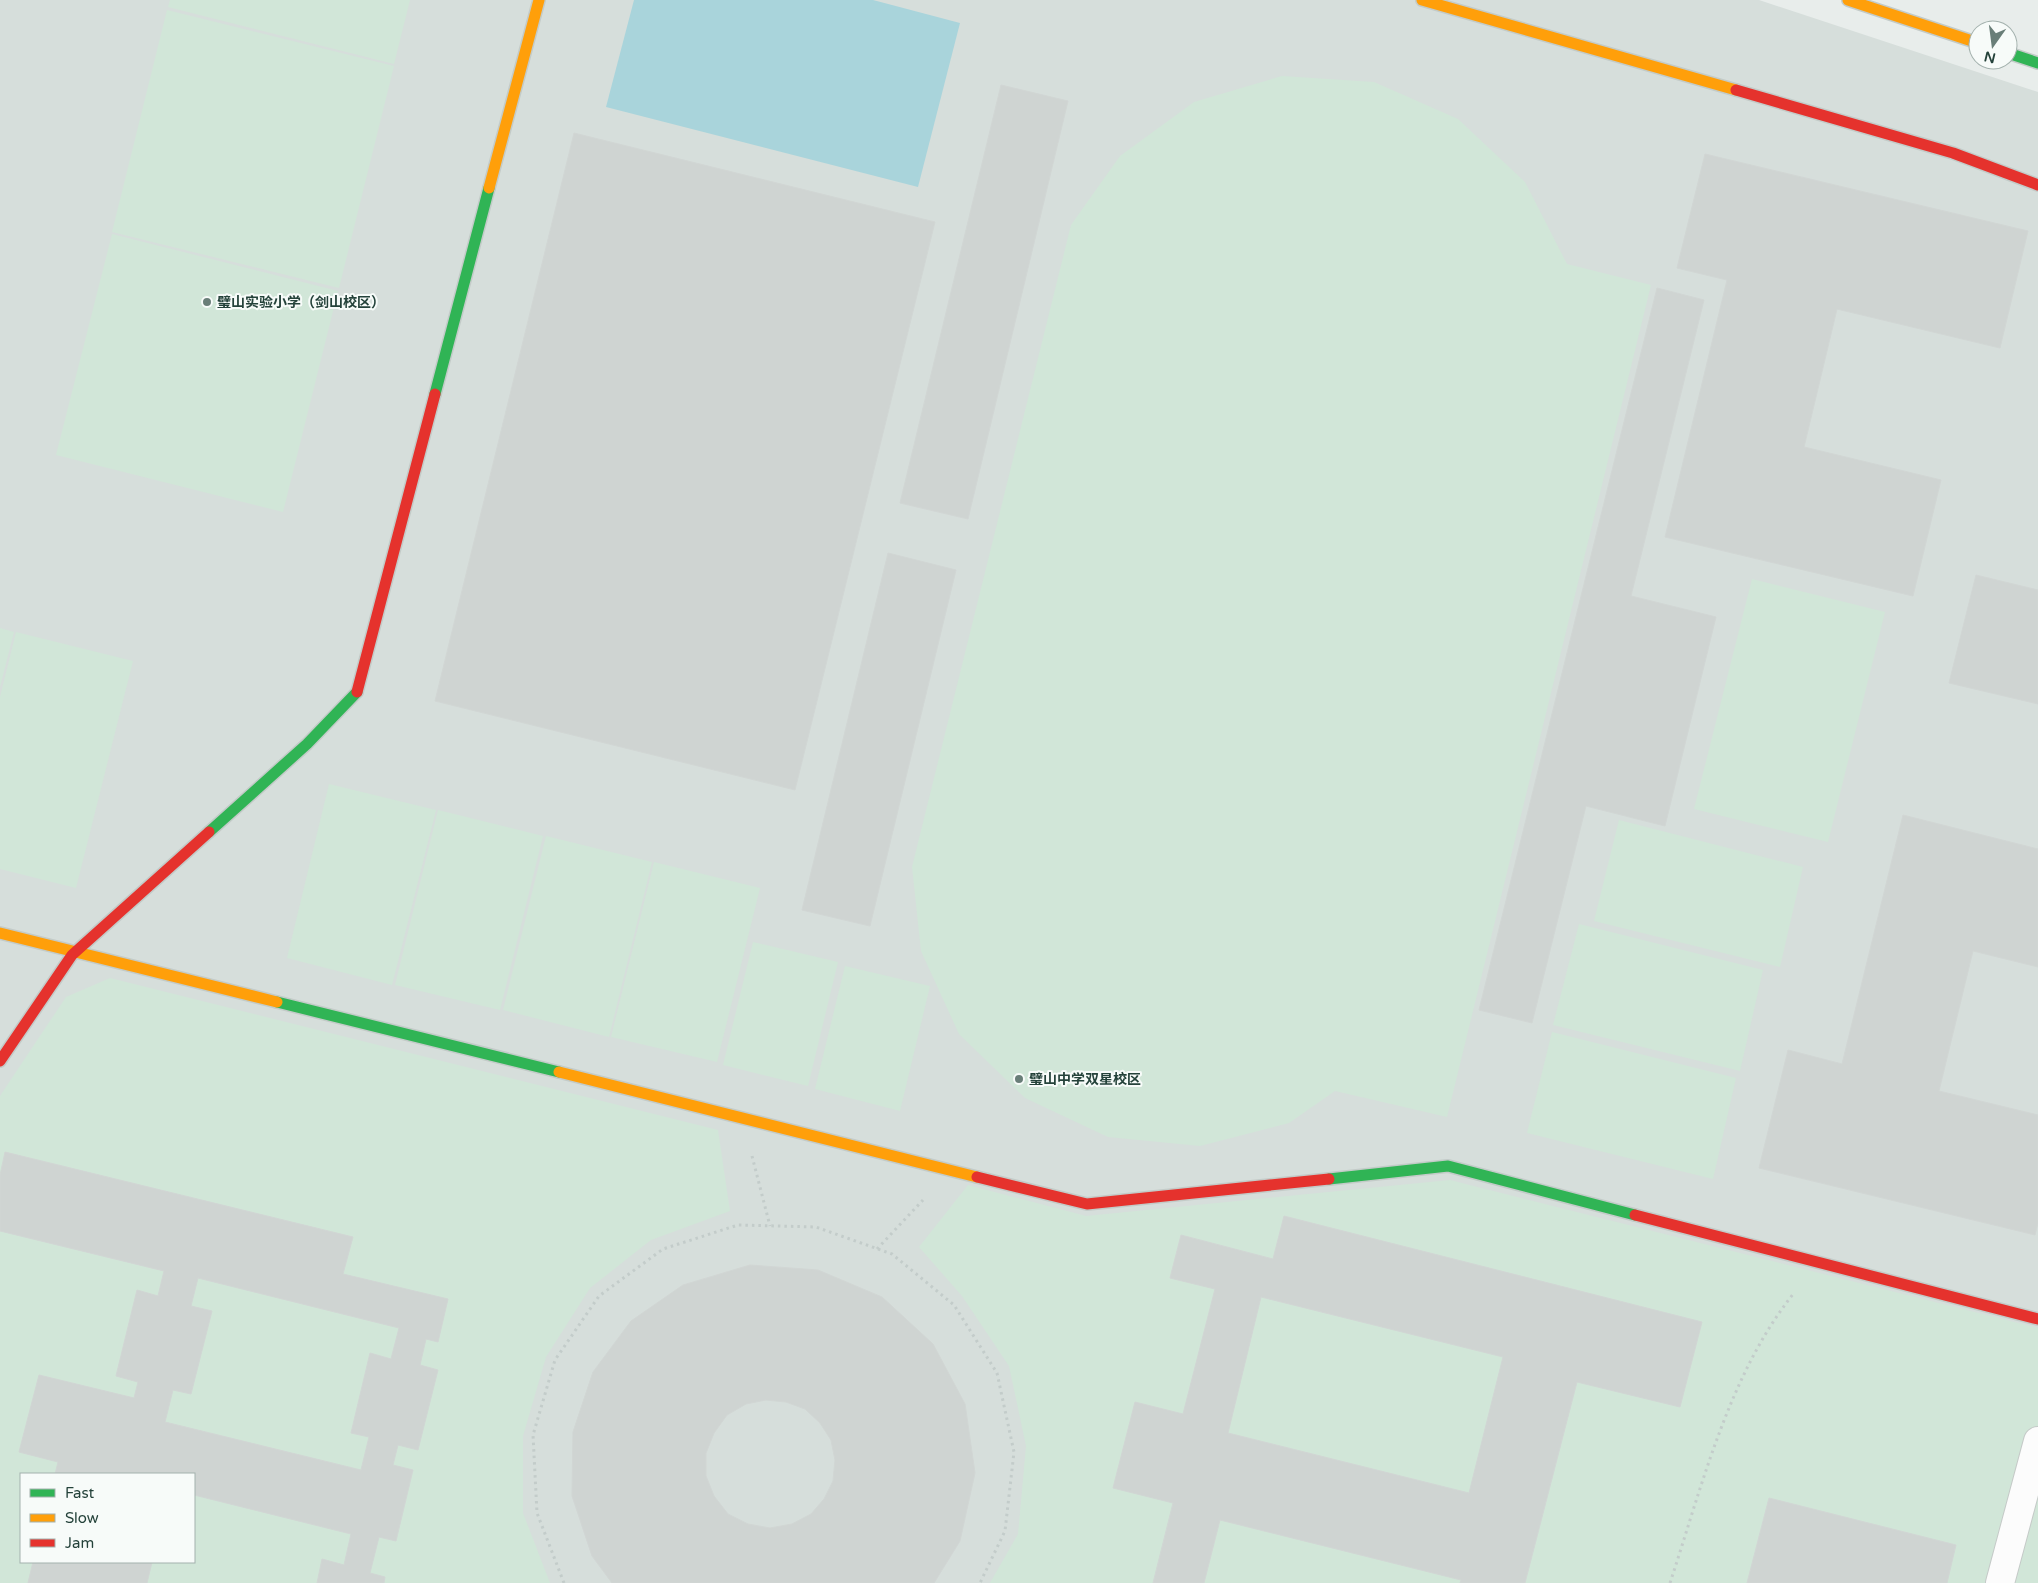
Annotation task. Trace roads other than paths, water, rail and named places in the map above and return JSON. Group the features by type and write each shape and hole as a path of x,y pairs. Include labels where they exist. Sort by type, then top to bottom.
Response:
{"street":[{"path":"0,1061 76,952 307,744 356,694 539,0"},
{"path":"1422,0 1954,152 2038,185"},
{"path":"1848,0 1968,40"},
{"path":"2018,56 2038,63"},
{"path":"0,933 1087,1204 1448,1166 2038,1319"},
{"path":"2000,1583 2038,1441"}],"water":[{"path":"634,0 873,0 960,23 918,187 606,107"}],"place":[{"name":"璧山实验小学（剑山校区）","path":"207,302"},
{"name":"璧山中学双星校区","path":"1019,1079"}]}
